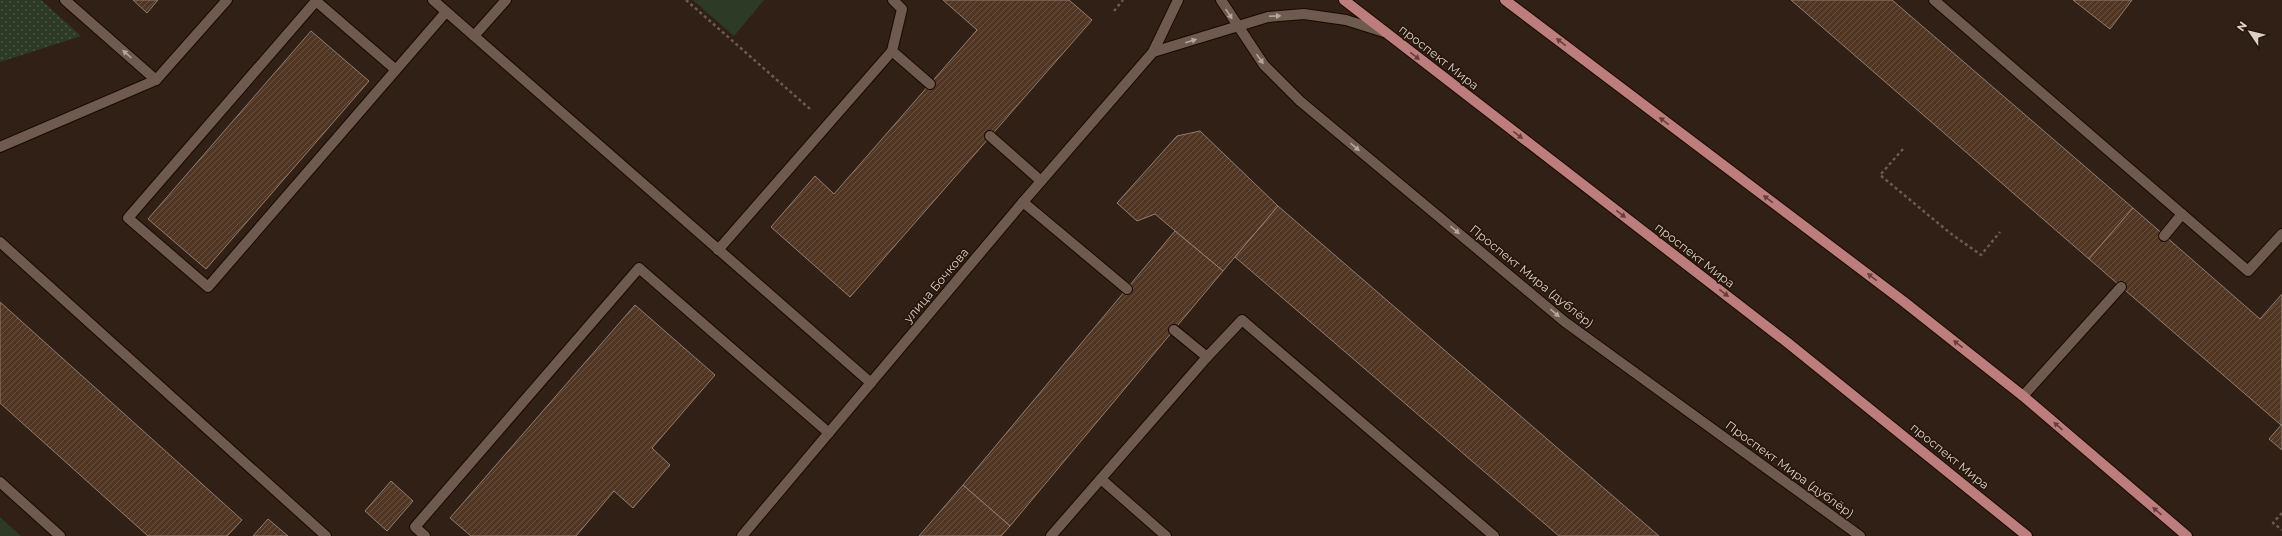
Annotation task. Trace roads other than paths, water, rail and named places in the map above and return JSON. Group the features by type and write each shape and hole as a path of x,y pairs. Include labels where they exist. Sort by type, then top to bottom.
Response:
{"main road":[{"name":"проспект Мира","path":"1344,0 1788,343 2027,536"},
{"path":"1505,0 1903,301 2023,396 2187,536"}],"street":[{"path":"65,0 156,80"},
{"path":"0,147 156,80 227,0"},
{"path":"433,0 871,383"},
{"path":"474,36 506,0"},
{"path":"718,250 892,51 902,9 893,0"},
{"name":"улица Бочкова","path":"742,536 1023,202 1153,52 1178,0"},
{"name":"Проспект Мира (дублёр)","path":"1221,0 1264,65 1300,101 1565,322 1860,536"},
{"path":"1934,0 2248,271 2282,234"},
{"path":"396,70 316,1 128,218 208,287 396,70 446,12"},
{"path":"1153,52 1268,17 1304,14 1346,20 1384,32"},
{"path":"892,51 930,84"},
{"path":"990,136 1041,181"},
{"path":"1023,202 1126,290"},
{"path":"2164,236 2182,214"},
{"path":"0,242 326,536"},
{"path":"425,536 415,527 639,268 829,433"},
{"path":"2023,396 2121,286"},
{"path":"1051,536 1242,320 1494,536"},
{"path":"1174,330 1208,358"},
{"path":"1101,479 1166,536"},
{"path":"0,482 60,536"}]}
